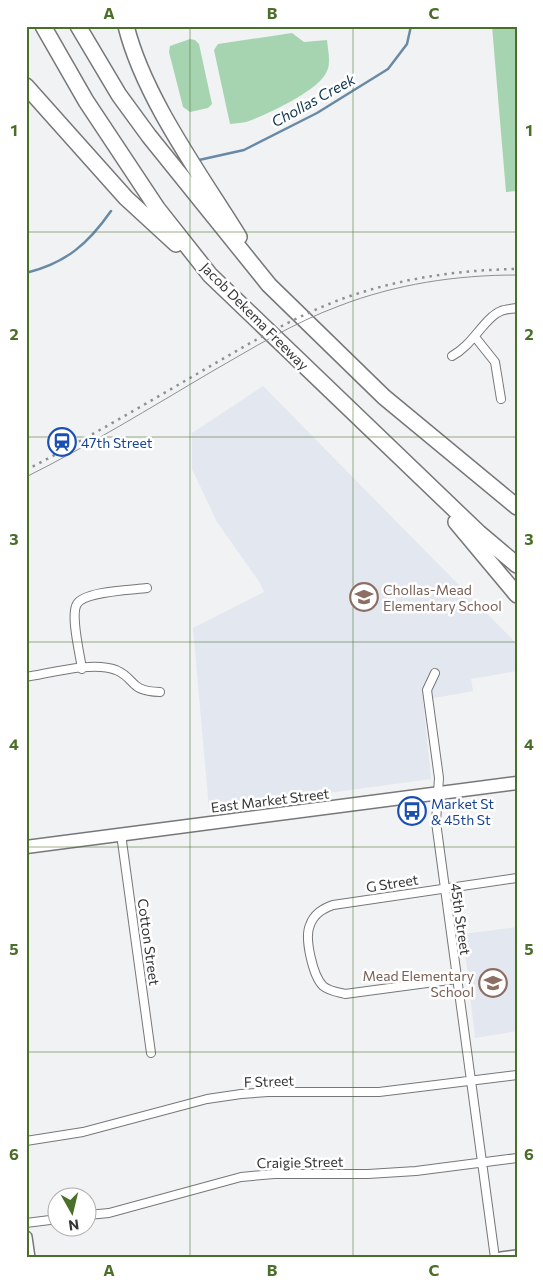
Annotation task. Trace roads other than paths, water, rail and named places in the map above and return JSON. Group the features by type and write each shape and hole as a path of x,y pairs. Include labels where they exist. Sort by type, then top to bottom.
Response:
{"highway":[{"name":"Jacob Dekema Freeway","path":"43,26 86,101 157,208 210,275 479,533 517,565"},
{"path":"78,26 119,95 148,136 269,285 384,397 515,506"},
{"path":"126,26 140,65 161,110 269,285"},
{"path":"26,86 126,198 210,275"},
{"path":"404,460 517,595"}],"main road":[{"name":"East Market Street","path":"26,847 517,782"},
{"path":"26,1237 29,1258"},
{"path":"502,1258 517,1256"}],"street":[{"path":"452,356 464,350 490,318 501,311 517,308"},
{"path":"475,337 495,362 501,399"},
{"path":"82,669 74,614 77,603 87,595 147,588"},
{"path":"26,677 100,666 116,670 144,692 160,692"},
{"name":"45th Street","path":"434,673 427,690 439,778 436,822 496,1258"},
{"name":"Cotton Street","path":"121,834 151,1053"},
{"name":"G Street","path":"457,979 345,994 333,992 318,980 313,971 310,926 320,910 332,905 444,887 517,878"},
{"name":"F Street","path":"26,1141 83,1132 207,1099 241,1094 268,1092 379,1092 517,1075"},
{"name":"Craigie Street","path":"98,1215 241,1177 274,1174 368,1174 517,1158"},
{"path":"26,1223 48,1220"}],"waterway":[{"name":"Chollas Creek","path":"199,160 244,150 317,113 388,69 407,44 411,26"},
{"path":"26,273 53,264 75,251 94,233 111,211"}],"tram line":[{"path":"26,477 97,439 258,345 322,313 361,298 426,282 494,275 517,275"}],"railway":[{"path":"26,470 291,321 339,300 382,286 426,277 471,271 517,269"}],"place":[{"name":"47th Street","path":"62,442"},
{"name":"Chollas-Mead Elementary School","path":"364,597"},
{"name":"Market St & 45th St","path":"412,811"},
{"name":"Mead Elementary School","path":"493,983"}]}
